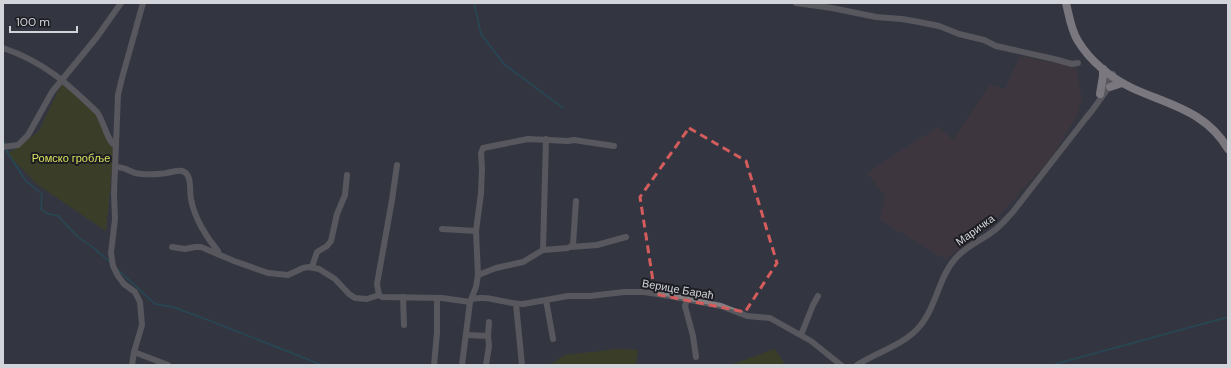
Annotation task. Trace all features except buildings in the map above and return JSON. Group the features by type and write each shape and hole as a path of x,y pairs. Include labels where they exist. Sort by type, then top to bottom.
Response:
{"main road":[{"path":"1066,3 1077,40 1095,62 1132,88 1198,116 1216,132 1228,149"},
{"path":"1071,22 1086,47 1116,78"},
{"path":"1100,94 1103,69"},
{"path":"1110,87 1116,78"}],"street":[{"path":"3,147 18,145 28,135 52,92 97,37 121,3"},
{"path":"132,365 134,352 142,325 142,312 138,296 124,284 113,266 111,254 120,87 143,3"},
{"path":"796,3 939,26 964,36 984,40 996,46 1072,64 1078,64"},
{"path":"3,48 39,65 62,79 97,112 101,117 112,143 116,146"},
{"name":"Маричка","path":"1086,118 1088,110 1100,94 1116,78"},
{"name":"Маричка","path":"857,365 910,336 922,324 952,262 959,254 1000,226 1012,213 1110,87"},
{"path":"462,365 471,301 478,275 476,231 481,193 482,149 487,146 528,139 578,140 614,146"},
{"path":"543,250 546,139"},
{"path":"379,295 377,284 397,165"},
{"path":"115,167 140,174 180,171 186,173 189,180 190,198 193,209 208,237 218,251 218,254"},
{"path":"172,247 184,249 198,247 261,272 288,275 303,268 312,267 316,252 327,246 331,241 337,214 345,195 347,175"},
{"path":"571,247 574,241 576,201"},
{"path":"442,229 476,231"},
{"path":"478,275 496,268 523,262 543,250 597,245 626,237"},
{"name":"Верице Бараћ","path":"312,267 332,276 349,294 355,298 367,299 379,295 382,297 437,298 471,301 488,298 516,304 568,296 590,296 630,292 658,293 721,306 747,316 770,318 819,346 841,365"},
{"path":"801,335 818,296"},
{"path":"404,297 404,325"},
{"path":"434,365 437,333 437,298"},
{"path":"546,300 553,339"},
{"path":"687,300 685,306 693,336 696,356"},
{"path":"516,304 522,365"},
{"path":"486,365 489,346 489,322"},
{"path":"466,335 488,336"},
{"path":"134,352 168,365"}],"highlighted area":[{"path":"689,128 746,161 777,263 745,312 655,294 640,197"}],"shaded area":[{"path":"1020,56 1076,67 1082,99 1076,117 1051,158 997,218 967,244 945,259 880,220 885,196 867,173 938,127 953,140 990,85 1005,89"}],"green space":[{"name":"Ромско гробље","path":"64,82 100,115 114,149 106,231 38,185 8,154 39,131 57,93"},
{"path":"619,349 638,350 636,365 550,365 565,355"},
{"path":"775,349 784,363 780,365 730,365"}],"waterway":[{"path":"474,3 481,34 504,64 563,108"},
{"path":"3,141 6,144"},
{"path":"6,150 26,181 42,194 41,209 46,213 58,216 78,237 109,261"},
{"path":"117,269 155,304 173,307 322,365"},
{"path":"1052,365 1228,317"},
{"path":"988,365 997,365"}]}
